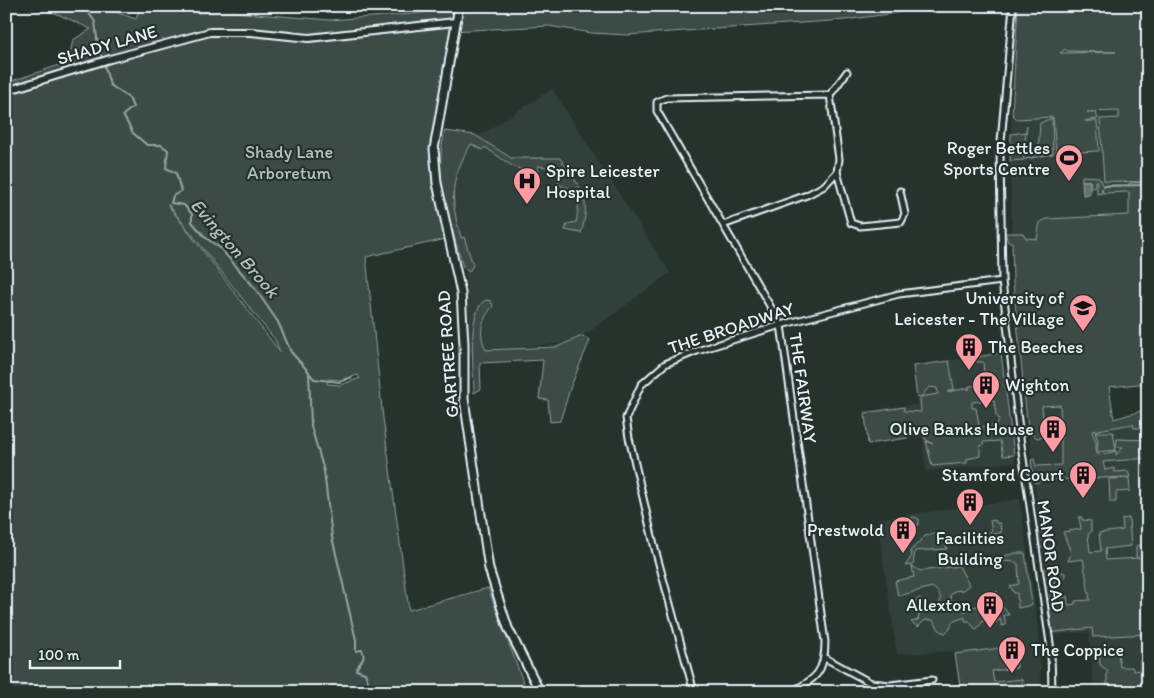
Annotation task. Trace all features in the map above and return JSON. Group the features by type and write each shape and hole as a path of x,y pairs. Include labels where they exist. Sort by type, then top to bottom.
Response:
{"main road":[{"name":"GARTREE ROAD","path":"459,6 434,149 441,208 461,293 464,344 464,399 489,569 508,628 540,692"}],"street":[{"name":"MANOR ROAD","path":"1013,6 1000,153 1002,281 1018,429 1051,650 1052,692"},
{"name":"SHADY LANE","path":"6,92 95,63 210,32 250,32 309,38 455,22"},
{"path":"847,72 830,95 839,159 837,172 846,211 851,223 860,226 901,222 905,214 900,191"},
{"name":"THE FAIRWAY","path":"825,658 826,642 781,325 657,111 657,102 666,98 830,95"},
{"path":"723,225 807,195 824,186 837,172"},
{"name":"THE BROADWAY","path":"694,692 655,549 628,438 626,418 641,385 665,364 697,351 781,325 899,294 1002,281"},
{"path":"791,692 812,681 825,658 871,683 890,685 932,680"}],"shaded area":[{"name":"University of Leicester - The Village","path":"1018,6 1148,6 1148,383 1109,387 1114,419 1148,409 1148,692 1094,692 1089,632 1054,635 1038,519 1013,282 1010,150"},
{"path":"552,89 670,273 575,342 470,352 465,261 453,223 445,158"},
{"path":"1082,181 1090,181 1090,194 1083,195"},
{"name":"University of Leicester - The Village","path":"1001,353 1015,462 926,471 922,437 868,444 864,411 917,404 913,366"},
{"path":"1020,499 1040,645 1041,692 961,692 954,651 897,654 877,519"}],"green space":[{"name":"Shady Lane Arboretum","path":"19,6 97,6 136,19 140,6 184,6 196,13 232,12 330,20 425,13 428,6 583,6 618,12 697,6 947,6 845,20 627,35 591,33 549,26 452,31 430,151 432,185 446,239 366,257 383,418 409,610 488,588 527,692 6,692 6,596 10,594 6,588 6,83 68,62 73,40 91,29 55,13","holes":["168,205 275,340 280,352","358,375 360,378 340,385 327,384 329,379 340,380"]},
{"name":"University of Leicester - The Village","path":"1018,6 1148,6 1148,383 1109,387 1114,419 1148,409 1148,428 1134,428 1133,424 1092,431 1096,442 1096,453 1099,455 1116,451 1116,455 1123,447 1116,447 1117,439 1148,440 1148,458 1103,462 1105,470 1114,468 1115,472 1128,471 1130,477 1046,480 1034,483 1031,460 1034,459 1036,466 1061,465 1061,435 1037,438 1028,431 1013,282 1012,242 1008,242 1005,233 1023,233 1026,238 1037,239 1040,222 1047,219 1129,215 1129,192 1103,193 1102,188 1102,193 1097,194 1097,181 1095,181 1095,187 1090,188 1090,181 1082,181 1082,176 1099,177 1102,185 1129,185 1129,183 1147,182 1104,181 1100,119 1119,118 1119,111 1087,112 1096,113 1098,119 1085,121 1097,121 1099,151 1056,153 1053,117 1017,119 1012,114","holes":["1065,49 1067,51 1116,52 1060,53","1060,405 1061,427 1061,430 1059,417 1054,417 1054,423 1049,424 1048,417 1043,417 1042,406"]},
{"path":"1052,118 1053,154 1033,158 1033,153 1038,153 1040,123"},
{"path":"1027,125 1025,141 1022,144 1024,160 1010,161 1011,134 1026,132"},
{"path":"445,131 475,135 511,158 560,158 578,185 585,201 581,233 565,230 567,224 576,222 578,199 576,191 559,185 557,168 538,166 537,176 512,166 485,147 482,150 471,144 455,179 454,190 455,211 461,238 464,237 473,265 469,272 463,267 445,200 441,165"},
{"path":"486,300 491,301 493,306 486,316 482,327 482,338 486,350 557,347 582,336 590,340 571,386 560,421 550,422 548,400 539,399 543,360 480,363 481,389 474,393 473,328 480,306"},
{"name":"University of Leicester - The Village","path":"1001,353 1014,455 1003,456 1000,441 983,442 983,445 980,446 980,456 967,459 967,463 932,466 926,441 933,444 925,439 922,428 917,432 907,432 907,438 868,444 865,413 904,407 904,411 921,412 920,397 917,398 913,366 949,361 954,389 947,392 968,388 969,390 969,386 985,385 983,362 977,362 976,357","holes":["929,387 937,388 938,394 921,397","994,400 996,415 999,419 997,425 981,427 980,430 976,408 972,408 972,402"]},
{"path":"1095,432 1113,432 1116,450 1097,452 1098,441"},
{"path":"1129,478 1130,491 1116,492 1116,502 1110,502 1109,479"},
{"path":"914,517 919,519 919,525 897,525"},
{"path":"1079,517 1082,517 1082,520 1091,521 1091,532 1088,534 1090,552 1101,551 1099,533 1123,530 1122,519 1129,518 1131,546 1105,549 1106,560 1139,558 1136,557 1136,546 1141,545 1143,558 1148,558 1148,634 1093,637 1092,628 1048,633 1045,608 1067,596 1068,605 1075,604 1075,601 1090,600 1083,559 1068,561 1071,553 1063,532 1081,529"},
{"path":"995,520 996,523 1000,523 1001,533 988,534 992,530 990,521"},
{"path":"1041,527 1045,546 1037,550 1035,530"},
{"path":"943,532 947,549 915,551 913,565 905,566 912,556 910,551 925,536"},
{"path":"1025,553 1032,605 1018,608 1017,593 1014,593 1010,586 1019,584 1018,564 1003,561 1004,556"},
{"path":"912,566 920,571 959,566 969,585 963,590 954,591 950,596 952,603 964,609 965,612 969,608 981,605 997,591 997,604 1004,608 1009,615 1004,615 1006,625 1002,626 1000,619 996,623 991,619 984,620 976,630 969,621 965,621 965,617 952,622 950,629 945,633 940,631 933,620 925,620 918,627 911,622 918,620 919,615 922,614 922,608 915,601 920,598 924,605 933,609 939,606 940,598 939,593 932,587 898,596 895,581 914,577"},
{"path":"1049,568 1065,573 1065,578 1054,581 1054,590 1058,589 1060,592 1053,598 1044,600 1039,569"},
{"path":"1016,646 1017,668 992,671 994,682 1022,679 1022,686 1013,687 1013,692 961,692 955,654"},
{"path":"1099,652 1118,653 1120,667 1132,667 1134,671 1140,670 1140,660 1148,660 1148,692 1107,692 1107,670 1100,665"}],"waterway":[{"name":"Evington Brook","path":"84,6 95,22 98,46 102,59"},
{"name":"Evington Brook","path":"104,64 110,85 129,98 133,107 123,115 133,133 147,145 161,145 168,150 166,168 176,173 181,191 173,196 171,203 184,205 192,214 192,222 206,238 220,248 254,287 278,322 291,352 309,372 311,426 324,471 332,537 356,640 356,651 362,650 364,656 356,670 365,673 372,692"},
{"path":"1104,186 1146,185"},
{"path":"309,373 314,379 339,382 352,377"}],"place":[{"name":"Roger Bettles Sports Centre","path":"1069,182"},
{"name":"Spire Leicester Hospital","path":"527,205"},
{"name":"University of Leicester - The Village","path":"1083,332"},
{"name":"The Beeches","path":"969,371"},
{"name":"Wighton","path":"986,409"},
{"name":"Olive Banks House","path":"1053,453"},
{"name":"Stamford Court","path":"1083,499"},
{"name":"Facilities Building","path":"970,526"},
{"name":"Prestwold","path":"903,554"},
{"name":"Allexton","path":"990,629"},
{"name":"The Coppice","path":"1012,674"}]}
